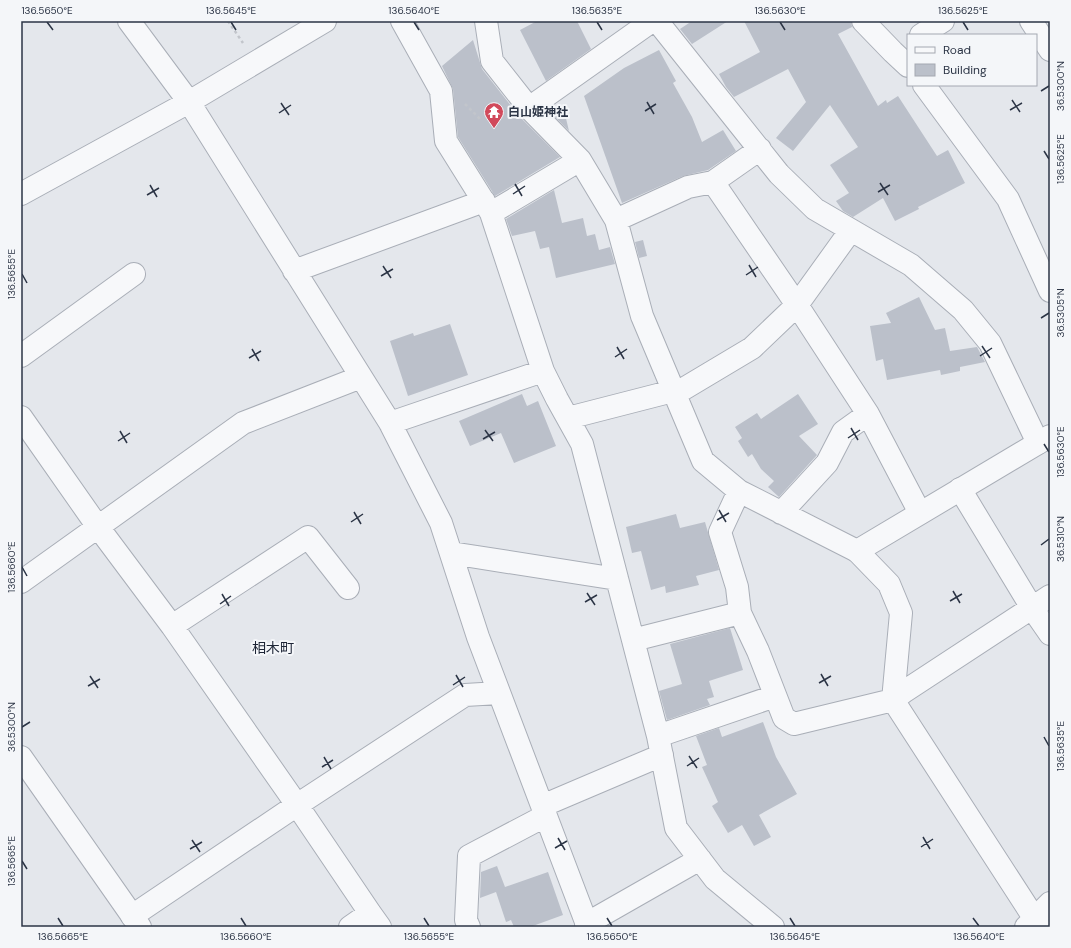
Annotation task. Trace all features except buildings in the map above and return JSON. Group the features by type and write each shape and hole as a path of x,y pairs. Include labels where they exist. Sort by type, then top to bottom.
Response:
{"street":[{"path":"129,21 189,102 390,423 441,523 478,637 587,926 700,859"},
{"path":"21,194 189,102 325,21"},
{"path":"402,21 441,90 446,141 487,207 543,371 582,444 660,746 676,828 715,879 773,927"},
{"path":"486,21 492,61 529,108 580,160 616,220 642,316 703,461 739,492 857,551 889,584 901,613 893,700 1034,924 1050,903"},
{"path":"529,108 652,21"},
{"path":"657,21 780,174 815,209 911,265 963,310 990,343 1044,439 857,551"},
{"path":"863,21 903,54"},
{"path":"923,34 943,21"},
{"path":"1031,21 1050,50"},
{"path":"925,86 1008,199 1050,291"},
{"path":"616,220 688,187 713,182 760,149"},
{"path":"294,271 487,207 580,160"},
{"path":"713,182 797,305 868,414 920,513"},
{"path":"568,418 674,393 752,348 797,305 851,230"},
{"path":"21,356 134,274"},
{"path":"390,423 543,371"},
{"path":"21,582 243,423 361,377"},
{"path":"781,513 827,463 842,432 868,414"},
{"path":"22,422 172,626 375,920 350,927"},
{"path":"960,490 1032,608 1050,634"},
{"path":"739,492 720,532 737,587 740,613 758,651 784,718 794,724 893,700 1050,596"},
{"path":"172,626 308,537 348,588"},
{"path":"451,553 617,579"},
{"path":"633,640 740,613"},
{"path":"21,757 136,921 297,805 465,695 499,694"},
{"path":"469,927 466,920 469,856 543,811 660,746 776,696"}],"path":[{"path":"228,21 256,62"}],"place":[{"name":"白山姫神社","path":"494,129"}],"district":[{"name":"相木町","path":"273,648"}]}
